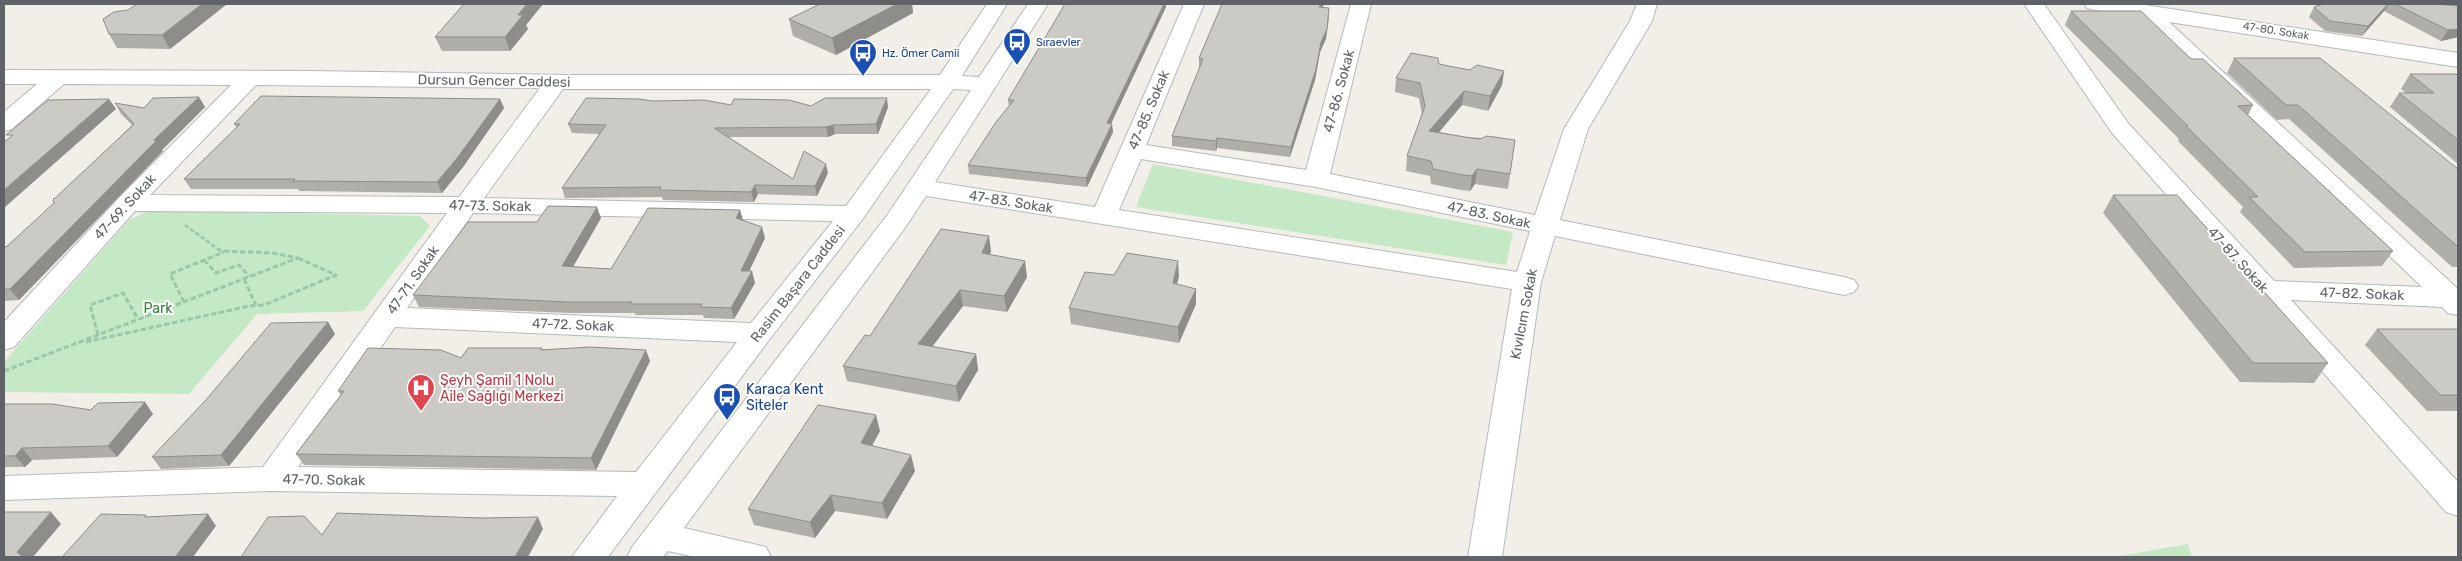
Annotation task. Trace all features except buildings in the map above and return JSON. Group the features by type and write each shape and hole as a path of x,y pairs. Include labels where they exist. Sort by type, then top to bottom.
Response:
{"street":[{"name":"Rasim Başara Caddesi","path":"589,557 759,333 853,214 947,82 997,4"},
{"path":"652,546 898,219 984,84 1038,4"},
{"name":"47-85. Sokak","path":"1104,216 1194,4"},
{"name":"47-86. Sokak","path":"1316,179 1361,4"},
{"name":"Kıvılcım Sokak","path":"1485,557 1527,282 1576,129 1641,21 1647,4"},
{"name":"47-87. Sokak","path":"2034,4 2120,128 2458,503"},
{"name":"47-80. Sokak","path":"2094,4 2281,31 2458,60"},
{"path":"2145,11 2455,301"},
{"path":"2281,31 2312,57"},
{"name":"Dursun Gencer Caddesi","path":"7,80 57,78 250,78 556,82 947,82 984,84"},
{"path":"4,124 57,78"},
{"name":"47-69. Sokak","path":"5,337 128,202 250,78"},
{"name":"47-71. Sokak","path":"272,479 466,205 556,82"},
{"name":"47-83. Sokak","path":"1133,150 1316,179 1545,227 1844,286"},
{"name":"47-83. Sokak","path":"918,187 1527,282"},
{"name":"47-73. Sokak","path":"128,202 466,205 853,214"},
{"name":"47-82. Sokak","path":"2266,290 2455,301"},
{"name":"47-72. Sokak","path":"386,317 759,333"},
{"name":"47-70. Sokak","path":"4,488 272,479 645,484"},
{"path":"652,546 754,557"}],"path":[{"path":"73,345 256,306 264,306 336,275 298,258 272,253 221,251 184,225 189,203"},
{"path":"184,302 170,274 226,251"},
{"path":"4,371 298,258"},
{"path":"204,260 216,273 239,265 249,277"},
{"path":"244,279 256,306"},
{"path":"98,335 90,305 123,293 138,319"}],"green space":[{"path":"1153,164 1513,232 1506,265 1136,207"},
{"name":"Park","path":"152,210 420,216 430,226 363,311 257,314 189,394 4,392 4,362 130,219"},
{"path":"2188,544 2192,557 2114,557"}],"place":[{"name":"Sıraevler","path":"1017,66"},
{"name":"Hz. Ömer Camii","path":"863,77"},
{"name":"Şeyh Şamil 1 Nolu Aile Sağlığı Merkezi","path":"421,412"},
{"name":"Karaca Kent Siteler","path":"727,421"}]}
